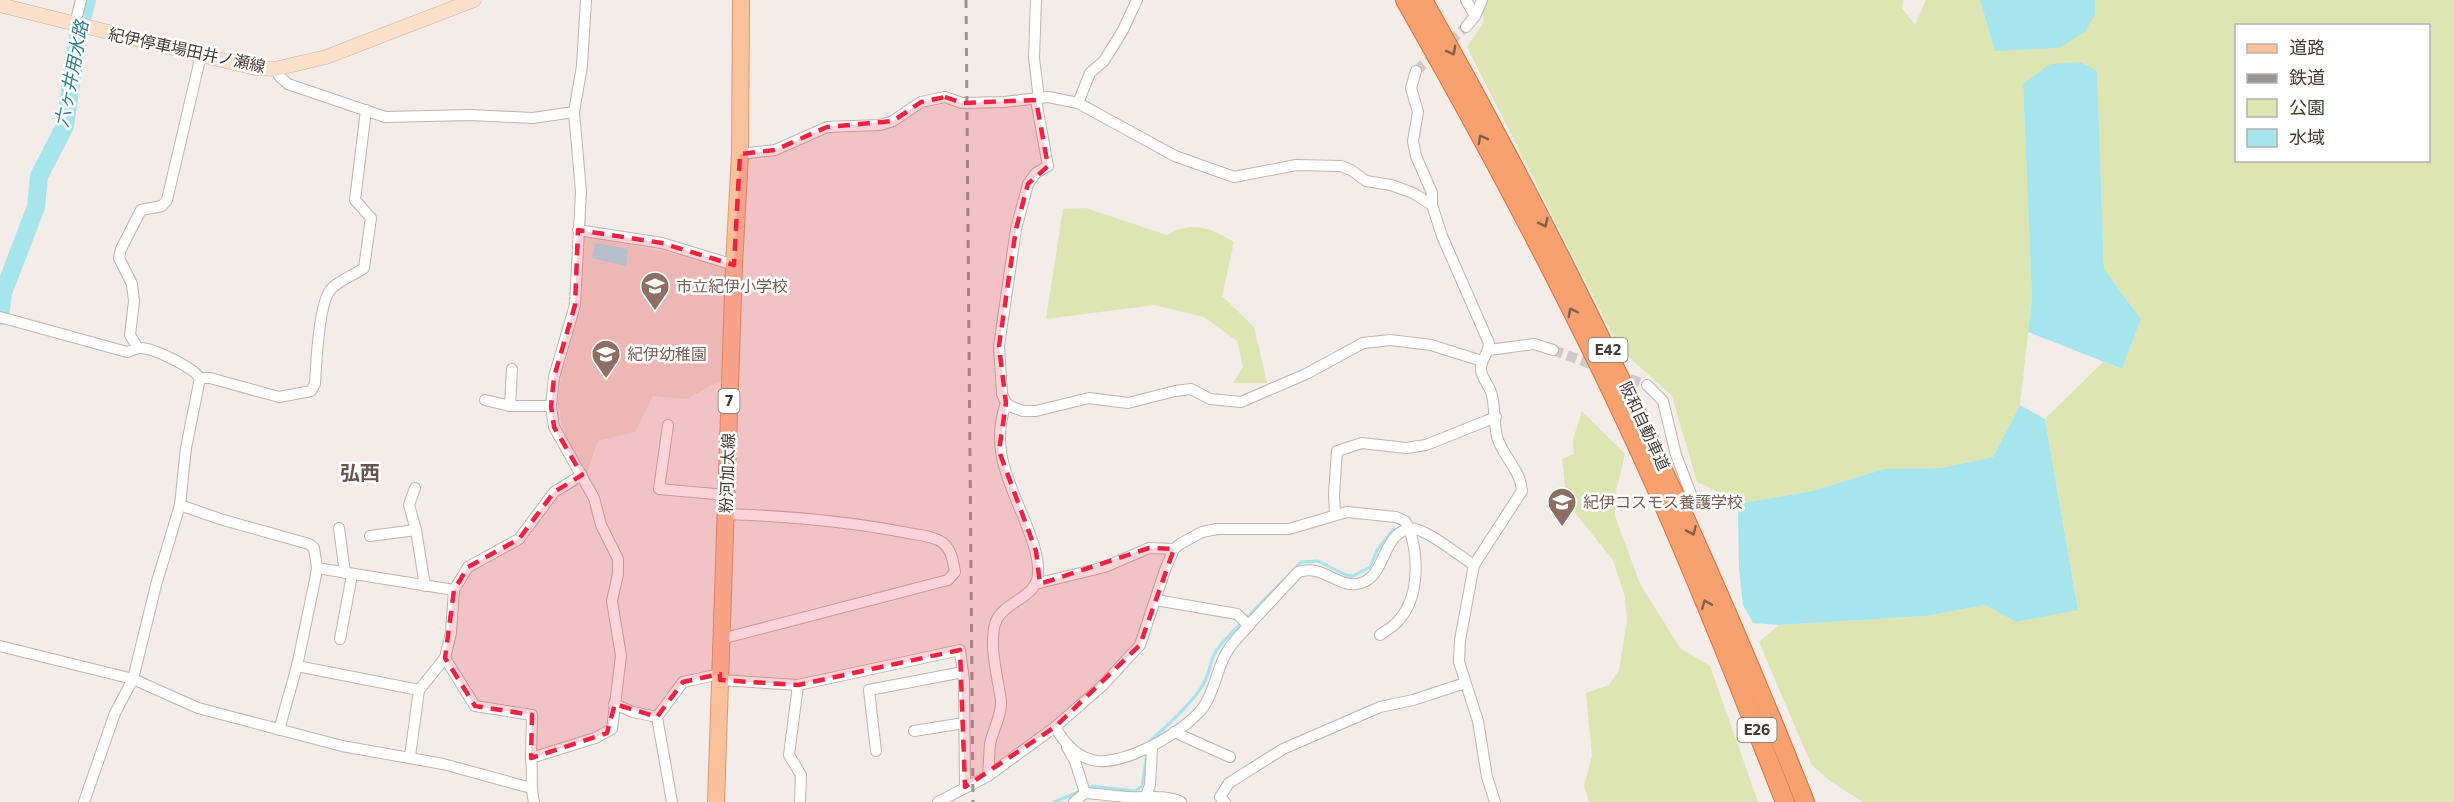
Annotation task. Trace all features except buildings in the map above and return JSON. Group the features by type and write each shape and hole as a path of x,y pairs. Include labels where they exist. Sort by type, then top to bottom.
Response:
{"highway":[{"name":"阪和自動車道","path":"1405,0 1526,220 1657,490 1728,658 1785,802"},
{"name":"阪和自動車道","path":"1424,0 1512,161 1629,392 1671,482 1770,712 1805,802"},
{"path":"1728,658 1775,802"},
{"path":"1770,712 1812,802"}],"main road":[{"name":"紀伊停車場田井ノ瀬線","path":"0,5 255,68 275,69 326,57 474,0"},
{"name":"粉河加太線","path":"716,802 734,264 740,154 741,0"}],"street":[{"path":"79,25 81,0"},
{"path":"531,758 607,733 612,729 621,656 612,601 618,574 618,559 601,525 594,498 557,433 551,406 554,377 575,305 581,192 574,112 582,66 586,0"},
{"path":"1036,0 1034,58 1037,99 1048,166 1036,173 1028,184 1016,229 999,346 1002,394 1006,403 1023,411 1036,411 1089,398 1128,403 1175,391 1191,390 1210,399 1241,402 1306,374 1363,343 1390,340 1431,345 1482,361"},
{"path":"1078,103 1090,74 1104,61 1123,30 1137,0"},
{"path":"1466,0 1475,16"},
{"path":"1466,27 1475,16 1482,0"},
{"path":"84,802 116,713 133,679 156,585 180,505 186,448 200,378 195,370 138,348 130,335 134,301 132,284 119,258 121,249 141,210 162,206 167,200 201,55"},
{"path":"275,69 288,84 385,117 471,115 533,118 574,112"},
{"path":"1416,71 1411,88 1418,112 1413,141 1416,156 1432,193 1432,205 1442,236 1489,343 1489,350 1482,361 1481,372 1492,392 1497,435 1505,457 1522,480 1522,491 1474,565 1460,640 1459,662 1478,721 1486,777 1495,802"},
{"path":"740,154 775,150 827,127 880,125 893,121 921,102 945,97 962,103 1048,97 1078,103 1175,156 1234,177 1296,165 1341,166 1366,181 1391,185 1413,193 1432,205"},
{"path":"200,378 210,378 279,397 311,391 315,384 321,317 328,294 331,288 364,268 371,218 355,200 366,110"},
{"path":"578,230 662,243 734,264"},
{"path":"3,318 127,352 138,348"},
{"path":"1489,350 1534,344 1553,350"},
{"path":"510,406 512,369"},
{"path":"1647,385 1663,401 1676,455 1692,497"},
{"path":"485,400 510,406 551,406"},
{"path":"1006,403 1000,420 999,451 1036,551 1039,575 1035,584"},
{"path":"1335,515 1337,452 1362,443 1407,448 1426,445 1496,417"},
{"path":"668,425 660,489 726,495"},
{"path":"410,756 418,690 445,658 451,633 454,591 468,567 519,539 554,492 582,475"},
{"path":"415,488 409,505 416,530 424,586"},
{"path":"180,505 220,519 309,544 314,549 317,568 297,666 279,730"},
{"path":"988,776 990,743 1001,702 995,669 996,621 1001,612 1035,584 1105,567 1149,549 1174,549 1202,532 1217,529 1288,529 1347,512 1396,517 1405,521 1416,548 1415,580 1409,603 1397,622 1380,635"},
{"path":"721,639 948,580 955,572 952,557 944,543 930,537 889,529 783,516 725,514"},
{"path":"339,528 349,574 340,639"},
{"path":"1067,746 1093,760 1127,758 1152,747 1174,732 1204,707 1228,649 1298,572 1316,569 1348,584 1363,583 1377,571 1395,536 1409,528 1418,528 1429,533 1441,544 1474,565"},
{"path":"370,536 416,530"},
{"path":"938,802 988,776 1054,727 1102,686 1140,645 1174,549"},
{"path":"317,568 454,591"},
{"path":"1156,600 1237,615 1249,626"},
{"path":"0,646 133,679 198,708 279,730 342,746 410,756 531,788"},
{"path":"672,802 657,717 683,682 720,677 798,685 960,650 963,672 965,788"},
{"path":"445,658 475,706 532,715 531,788 534,802"},
{"path":"297,666 418,690"},
{"path":"876,751 870,690 963,672"},
{"path":"1220,800 1228,783 1283,749 1380,707 1413,700 1465,683"},
{"path":"798,685 789,755 801,775 800,802"},
{"path":"614,704 633,712 657,717"},
{"path":"914,732 964,723"},
{"path":"1054,727 1075,761 1085,793"},
{"path":"1174,732 1230,756"},
{"path":"1146,796 1150,785 1152,747"},
{"path":"1074,802 1085,793 1146,796 1181,802"}],"highlighted area":[{"path":"945,97 962,103 1036,100 1048,166 1028,184 1016,229 999,346 1006,403 999,451 1036,551 1040,584 1149,548 1174,549 1140,645 1055,727 965,787 960,650 798,685 720,680 720,674 683,682 657,717 615,704 607,733 531,758 532,715 475,706 445,658 454,590 468,567 519,539 554,492 582,475 554,427 551,406 554,377 575,305 578,230 662,243 734,265 740,154 775,150 827,127 893,121 921,102"}],"shaded area":[{"path":"584,236 725,264 729,272 725,378 687,399 653,396 635,432 598,441 587,473 563,432 558,405 561,376 580,308"}],"green space":[{"path":"1480,0 1903,0 1902,8 1915,25 1926,0 1980,0 1995,50 2058,48 2095,14 2095,0 2454,0 2454,802 1863,802 1830,781 1811,764 1759,642 1779,625 1926,616 1985,605 2016,622 2078,609 2045,419 2103,362 2122,369 2141,319 2104,269 2097,71 2023,84 2032,299 2020,405 1993,457 1940,468 1884,469 1812,491 1743,503 1697,482 1672,396 1620,349 1467,47 1484,22"},
{"path":"1086,208 1167,235 1176,230 1194,227 1210,230 1234,242 1222,296 1254,327 1267,383 1233,383 1243,367 1237,341 1204,317 1154,305 1046,319 1063,209"},
{"path":"1582,411 1625,454 1615,495 1615,516 1640,584 1680,648 1710,666 1758,802 1589,802 1584,786 1592,756 1586,693 1609,685 1619,670 1627,620 1625,597 1613,560 1567,503 1562,459 1574,454 1573,439"}],"water":[{"path":"1980,0 2095,0 2095,14 2085,32 2059,48 1995,51"},
{"path":"2080,62 2097,71 2104,269 2141,319 2122,369 2028,332 2032,299 2023,84 2050,64"},
{"path":"595,243 628,249 626,266 592,258"},
{"path":"2020,405 2045,419 2078,610 2016,622 1985,605 1926,616 1779,625 1753,623 1743,605 1739,569 1738,514 1743,503 1812,491 1884,469 1940,468 1993,457"}],"waterway":[{"name":"六ヶ井用水路","path":"0,316 3,293 36,207 39,176 65,126 78,35 87,0"},
{"path":"1149,744 1188,705 1201,688 1215,653 1222,643 1301,562 1318,561 1346,575 1353,576 1370,567 1377,550 1394,529"},
{"path":"1085,789 1093,786 1135,791 1142,786 1147,754"},
{"path":"1054,802 1079,792"}],"tunnel":[{"path":"1416,71 1466,27"},
{"path":"1553,350 1599,367"},
{"path":"1616,374 1647,385"}],"railway":[{"path":"966,0 973,802"}],"place":[{"name":"市立紀伊小学校","path":"655,312"},
{"name":"紀伊幼稚園","path":"606,380"},
{"name":"紀伊コスモス養護学校","path":"1562,528"}],"district":[{"name":"弘西","path":"360,473"}]}
